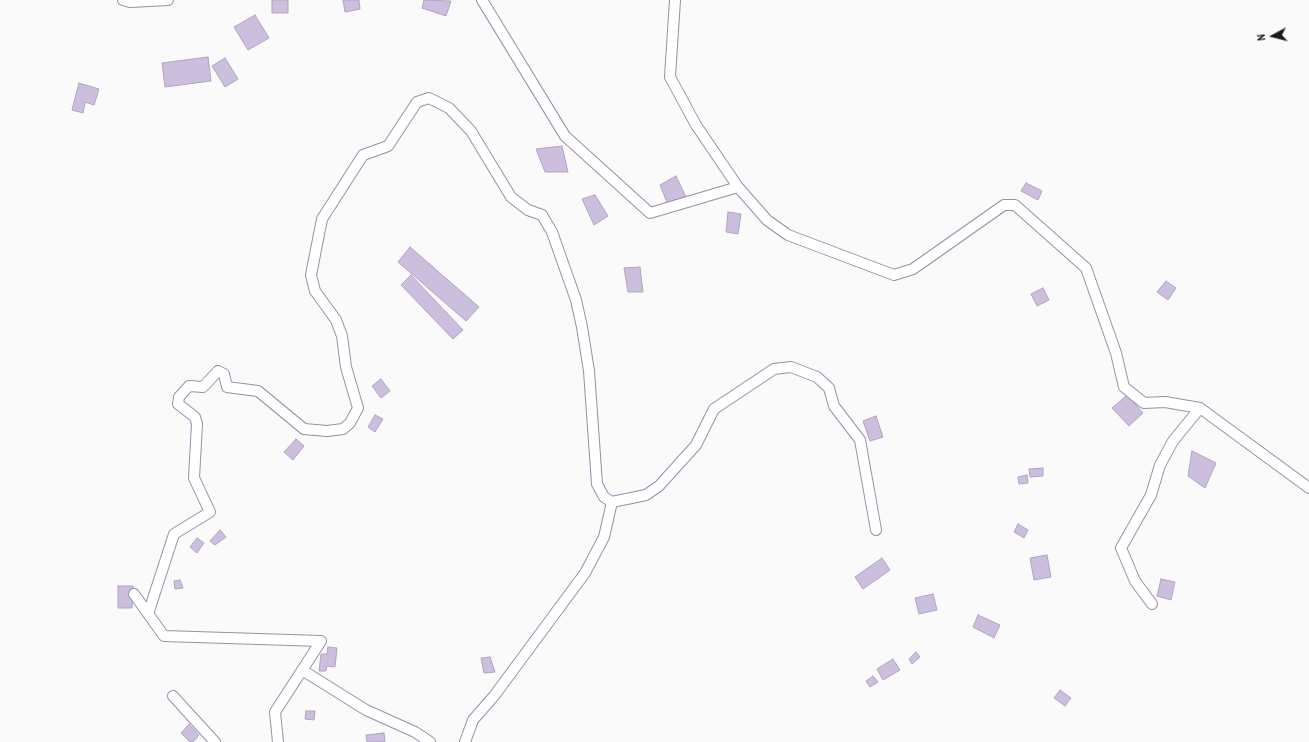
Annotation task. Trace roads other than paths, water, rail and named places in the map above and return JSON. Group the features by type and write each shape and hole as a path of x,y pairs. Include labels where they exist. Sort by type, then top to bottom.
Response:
{"street":[{"path":"123,0 130,2 168,0"},
{"path":"482,0 565,136 650,212 738,187"},
{"path":"675,0 670,77 696,125 738,187 767,220 788,235 894,275 913,269 1004,205 1015,205 1086,268 1116,353 1124,387 1144,403 1165,402 1200,408 1309,488"},
{"path":"148,614 174,534 210,512 194,478 197,424 195,417 178,404 179,398 189,386 203,387 218,371 224,374 227,388 258,391 304,429 327,431 343,429 350,423 358,408 346,367 342,336 336,320 315,291 311,276 322,219 363,154 388,146 417,102 429,98 449,108 471,131 511,197 528,210 542,215 552,232 576,300 582,328 589,372 597,484 604,497 612,502 646,495 659,486 696,445 714,409 774,369 791,367 817,377 829,388 834,406 860,440 876,530"},
{"path":"1152,604 1135,581 1121,548 1151,495 1160,465 1173,441 1200,408"},
{"path":"465,742 473,720 494,696 585,573 604,537 612,502"},
{"path":"134,594 164,636 321,641 275,712 278,742"},
{"path":"302,670 366,710 415,732 430,742"},
{"path":"173,696 215,742"}]}
